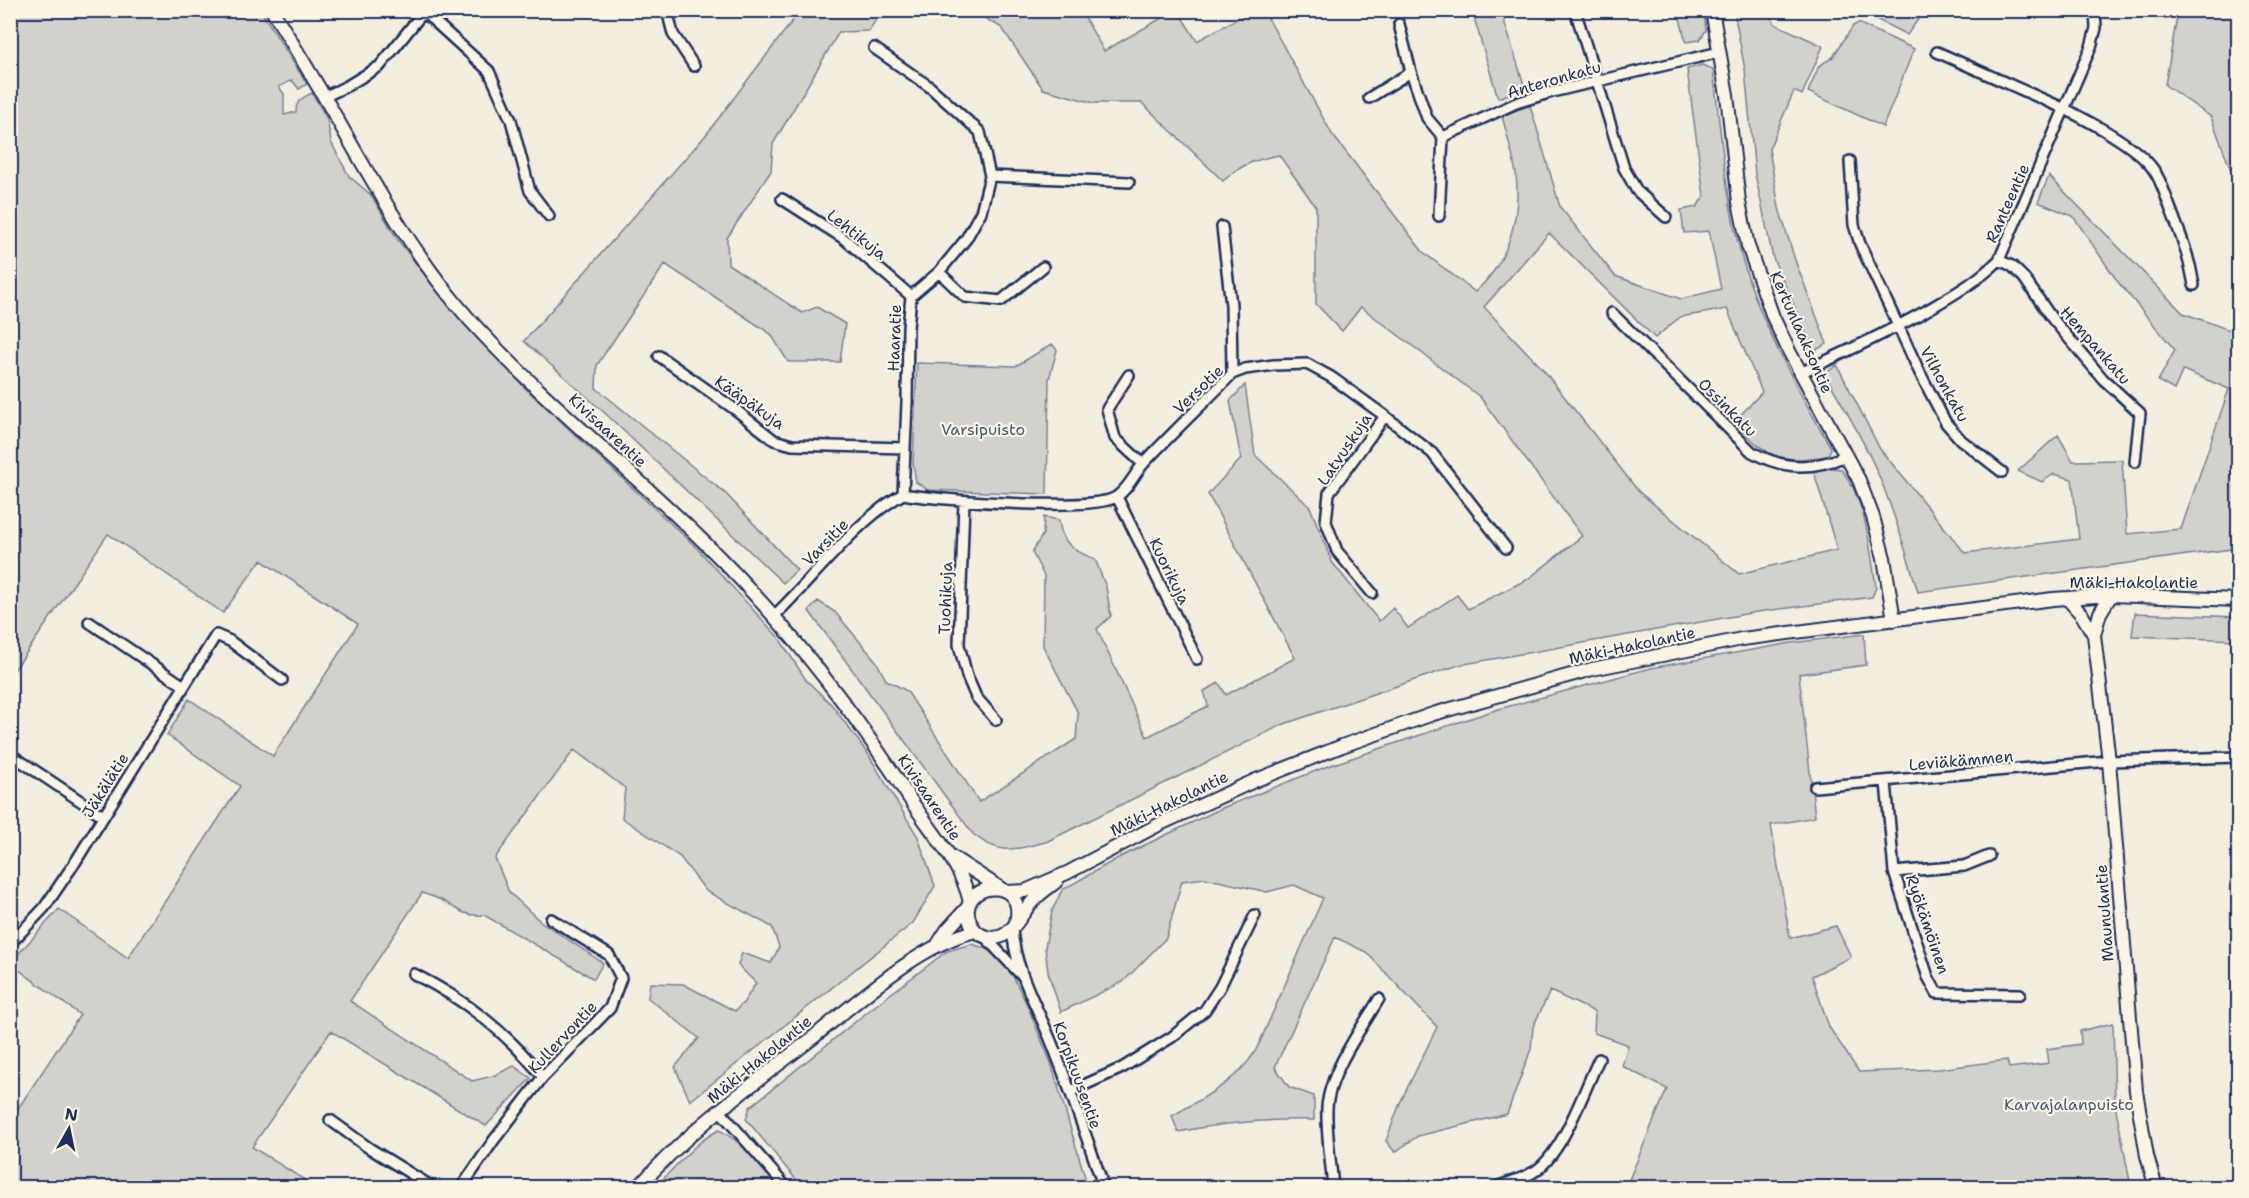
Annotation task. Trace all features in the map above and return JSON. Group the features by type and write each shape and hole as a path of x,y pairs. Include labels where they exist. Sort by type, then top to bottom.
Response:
{"street":[{"name":"Kivisaarentie","path":"272,10 403,232 438,280 468,318 505,357 704,542 774,616 847,705 949,855 964,881 969,905"},
{"path":"667,10 673,34 694,66"},
{"path":"1575,10 1624,168 1637,191 1666,217"},
{"name":"Kertunlaaksontie","path":"1713,10 1739,202 1748,246 1773,317 1800,373 1859,480 1873,517 1884,558 1894,620"},
{"name":"Ranteentie","path":"1800,373 1898,326 1962,290 1985,274 1999,260 2091,47 2096,28 2095,10"},
{"path":"324,97 356,82 380,66 424,11 489,71 511,120 530,190 549,216"},
{"path":"1399,24 1411,72 1427,118 1443,137 1439,216"},
{"name":"Haaratie","path":"874,48 930,87 980,132 990,176 981,212 966,239 939,272 911,296 903,494"},
{"name":"Anteronkatu","path":"1443,137 1516,103 1596,81 1720,52"},
{"path":"1937,52 2065,109 2140,156 2153,169 2190,258 2194,285"},
{"path":"1369,98 1411,72"},
{"name":"Vilhonkatu","path":"1850,161 1854,225 1860,244 1898,326 1946,423 1961,440 2002,471"},
{"path":"990,176 1129,182"},
{"name":"Lehtikuja","path":"782,199 843,238 911,296"},
{"path":"1222,227 1231,305 1232,374"},
{"name":"Hempankatu","path":"1999,260 2012,266 2024,278 2051,317 2103,379 2140,413 2135,462"},
{"path":"939,272 965,297 1001,301 1043,267"},
{"name":"Ossinkatu","path":"1612,313 1752,452 1771,463 1790,466 1815,466 1846,456"},
{"name":"Kääpäkuja","path":"658,356 736,410 774,440 792,445 905,448"},
{"name":"Versotie","path":"1117,497 1143,464 1232,374 1245,369 1274,365 1307,364 1385,416 1432,453 1506,548"},
{"path":"1129,375 1107,409 1115,438 1143,464"},
{"name":"Latvuskuja","path":"1372,593 1337,551 1326,522 1329,493 1385,416"},
{"path":"903,494 934,500 1077,504 1107,501 1117,497"},
{"name":"Varsitie","path":"774,616 868,518 903,494"},
{"name":"Kuorikuja","path":"1117,497 1197,659"},
{"name":"Tuohikuja","path":"964,501 959,645 967,676 976,697 996,720"},
{"name":"Mäki-Hakolantie","path":"1004,890 1025,891 1067,873 1160,824 1254,781 1342,746 1431,715 1550,680 1669,652 1742,639 2067,598 2111,595 2238,600"},
{"name":"Maunulantie","path":"2111,595 2100,613 2094,634 2109,761 2136,1091 2147,1156 2156,1188"},
{"name":"Maunulantie","path":"2067,598 2082,615 2094,634"},
{"path":"89,622 183,686"},
{"name":"Jäkälätie","path":"12,939 44,908 76,861 216,635 230,641 282,680"},
{"path":"10,754 103,816"},
{"name":"Leviäkämmen","path":"1815,787 2109,761 2238,757"},
{"name":"Ryökämöinen","path":"1886,782 1894,872 1928,977 1937,993 2020,994"},
{"name":"Kivisaarentie","path":"949,855 1004,890"},
{"path":"1894,872 1964,866 1989,856"},
{"name":"Mäki-Hakolantie","path":"1014,926 1034,900 1067,873"},
{"path":"987,888 1004,890 1017,906 1014,926 999,937 980,934 969,921 969,905 974,896 987,888"},
{"name":"Mäki-Hakolantie","path":"938,944 969,905"},
{"path":"1071,1091 1122,1068 1172,1037 1205,1010 1220,987 1255,915"},
{"name":"Kullervontie","path":"461,1188 494,1140 543,1077 610,1008 621,978 609,955 551,919"},
{"name":"Korpikuusentie","path":"1014,926 1020,974"},
{"name":"Mäki-Hakolantie","path":"638,1188 675,1148 873,989 938,944 980,934"},
{"name":"Korpikuusentie","path":"980,934 1020,974 1033,999 1071,1091 1104,1188"},
{"path":"414,974 445,990 480,1014 520,1049 543,1077"},
{"path":"1333,1188 1327,1108 1330,1089 1342,1062 1379,999"},
{"path":"1493,1188 1534,1173 1551,1158 1560,1144 1599,1059"},
{"path":"720,1111 787,1188"},
{"path":"330,1120 369,1148 434,1188"}],"green space":[{"path":"971,10 1081,11 1104,51 1174,11 1178,11 1197,41 1251,11 1264,11 1332,134 1423,252 1475,292 1496,268 1504,254 1514,223 1516,174 1502,116 1530,105 1560,207 1615,276 1681,299 1721,289 1709,231 1684,233 1681,210 1697,207 1704,196 1687,69 1702,65 1713,69 1727,188 1742,258 1770,332 1831,448 1828,456 1796,459 1775,456 1757,444 1734,422 1762,392 1727,309 1680,317 1655,338 1549,233 1484,307 1541,367 1639,492 1739,574 1837,550 1814,472 1826,467 1841,469 1856,493 1865,521 1876,588 1872,597 1757,612 1459,665 1284,724 1046,842 1008,849 992,846 983,841 973,834 809,611 818,601 835,612 876,661 886,680 907,691 979,802 1076,739 1078,713 1043,646 1044,576 1032,552 1043,534 1044,517 1059,520 1060,528 1070,546 1095,559 1106,587 1111,616 1097,629 1147,737 1208,706 1204,691 1219,683 1226,695 1295,658 1208,494 1241,459 1230,401 1245,385 1255,455 1310,507 1332,562 1379,621 1393,608 1408,628 1457,595 1468,609 1528,579 1582,536 1480,397 1361,307 1342,331 1316,304 1316,207 1279,155 1249,163 1223,181 1142,103 1094,103 1043,89 1002,28"},
{"path":"2237,10 2238,189 2211,117 2165,85 2178,11"},
{"path":"11,11 261,11 307,84 299,89 292,80 279,87 284,94 284,115 296,112 298,102 312,93 327,119 331,142 349,176 371,195 398,240 440,295 527,390 694,545 779,638 806,680 832,705 868,754 918,837 935,886 913,923 690,1101 675,1067 699,1038 648,998 650,983 683,984 735,1011 744,1002 756,983 738,965 742,953 771,963 779,947 772,927 706,891 680,857 622,818 625,788 574,750 495,858 509,892 540,921 603,963 594,979 484,915 463,912 422,893 350,1001 472,1081 493,1076 514,1066 531,1078 486,1126 331,1031 252,1147 316,1187 11,1187 11,1119 80,1015 11,962 59,909 128,958 240,786 167,735 189,699 273,756 358,624 261,560 223,613 108,534 11,675"},
{"path":"800,11 881,11 869,31 839,32 773,144 771,171 727,238 728,264 802,313 817,307 845,324 840,362 788,362 771,334 665,264 597,365 596,388 726,494 797,570 783,583 607,415 524,341 705,136"},
{"path":"1472,11 1501,11 1525,88 1498,98"},
{"path":"1678,11 1704,11 1706,30 1700,40 1686,42"},
{"path":"1734,11 1767,11 1775,24 1823,46 1802,95 1794,91 1769,149 1779,208 1795,260 1827,344 1814,351 1773,258 1755,174 1745,70"},
{"path":"1867,11 1924,11 1907,35 1870,16"},
{"path":"1858,23 1914,49 1883,127 1808,92 1819,66 1833,57 1853,26"},
{"path":"2049,176 2183,313 2238,333 2238,548 1918,592 1881,481 1862,440 1825,374 1837,365 1880,449 1965,553 2079,539 2072,479 2054,474 2042,482 2018,471 2058,435 2073,461 2122,460 2127,534 2181,529 2229,389 2183,370 2174,390 2158,381 2175,350 2118,282 2073,216 2038,202"},
{"name":"Varsipuisto","path":"1052,344 1057,350 1049,379 1047,494 928,490 916,482 913,463 917,363 1016,366"},
{"path":"2135,613 2238,617 2238,640 2132,636"},
{"name":"Karvajalanpuisto","path":"1864,634 1866,665 1799,674 1815,817 1771,825 1790,938 1836,926 1851,957 1812,976 1829,1027 1859,1072 1939,1069 2007,1060 2009,1068 2049,1063 2047,1049 2081,1044 2080,1031 2113,1023 2115,1104 2131,1187 1626,1187 1667,1089 1622,1066 1628,1045 1594,1033 1595,1012 1550,991 1533,1027 1531,1049 1507,1114 1418,1136 1395,1152 1386,1141 1400,1103 1437,1027 1366,952 1335,937 1275,1067 1289,1087 1314,1096 1314,1120 1246,1122 1178,1132 1172,1116 1233,1077 1252,1056 1259,1044 1323,898 1294,885 1267,892 1205,878 1182,881 1166,938 1123,982 1061,1012 1048,972 1045,947 1052,911 1062,890 1120,857 1222,808 1328,766 1495,710 1651,668 1791,643"},
{"path":"972,944 987,949 1011,972 1028,1007 1051,1063 1088,1187 802,1187 746,1119 750,1107 947,951"},
{"path":"719,1130 744,1148 778,1187 655,1187 693,1148"}]}
